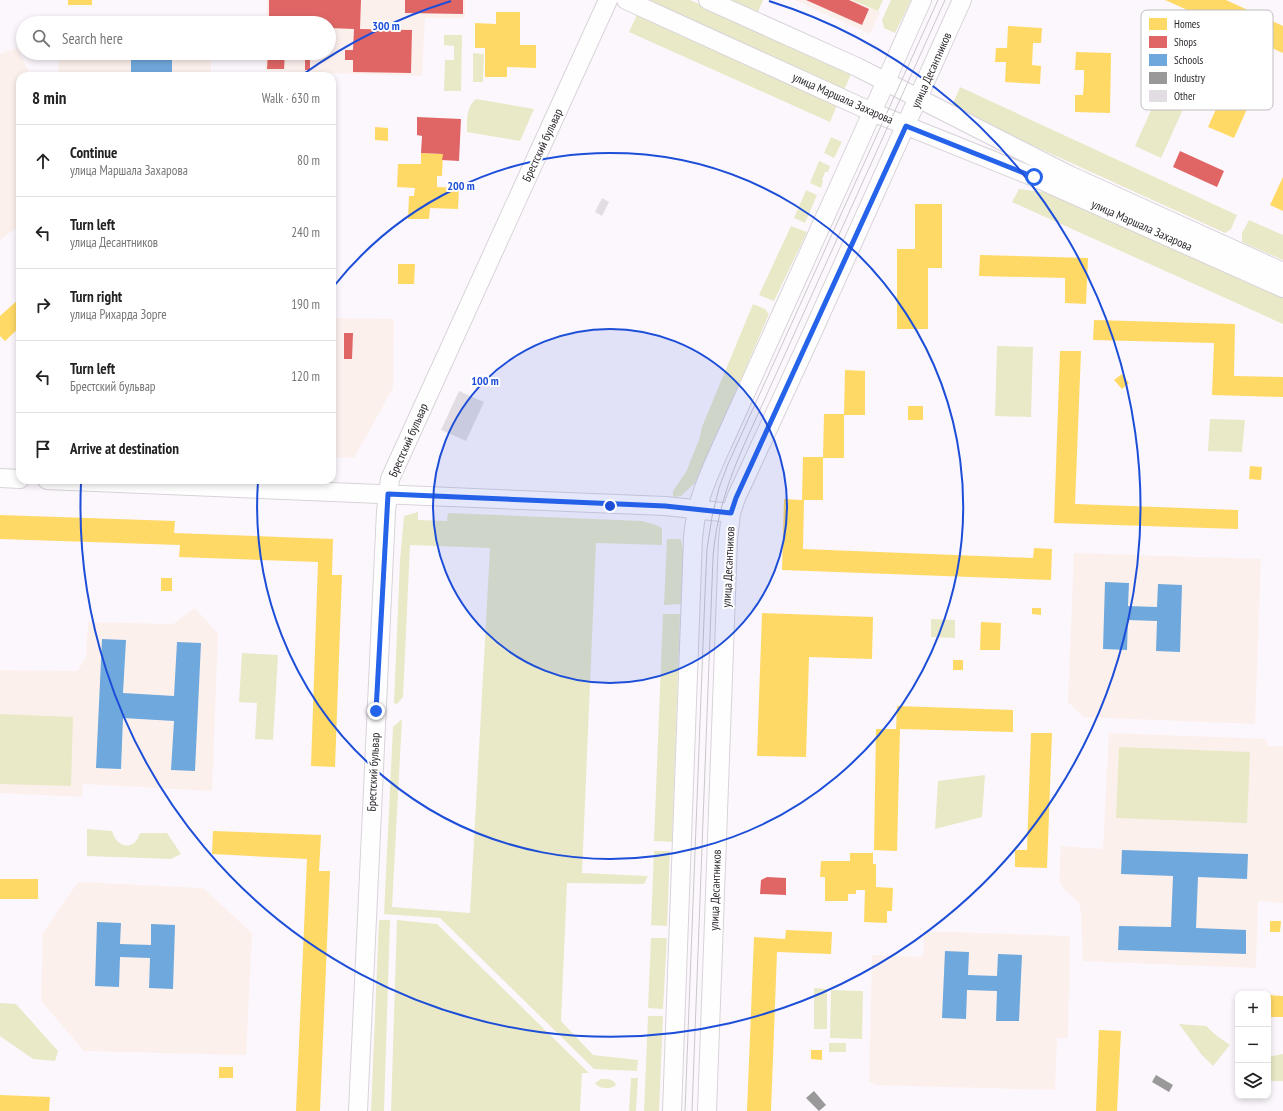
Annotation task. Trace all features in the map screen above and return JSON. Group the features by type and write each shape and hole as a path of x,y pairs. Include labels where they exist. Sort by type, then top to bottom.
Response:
{"street":[{"name":"Брестский бульвар","path":"358,1111 386,511 390,480 608,0"},
{"name":"улица Маршала Захарова","path":"626,0 872,112 1034,177 1283,288"},
{"name":"улица Маршала Захарова","path":"708,0 857,67 1069,176 1283,272"},
{"path":"672,1111 693,538 697,509 722,443 922,0"},
{"name":"улица Десантников","path":"707,1111 728,540 731,513 736,498 962,0"},
{"path":"0,478 16,479"},
{"path":"144,484 665,506 731,513"}],"shaded area":[{"path":"267,0 465,0 465,18 425,18 422,76 336,73 336,72 265,71 266,60 336,60 336,16 266,16"},
{"path":"794,0 852,0 880,12 870,34"},
{"path":"16,48 16,60 23,60 29,72 16,72 16,228 0,240 0,54"},
{"path":"59,60 211,60 211,72 58,72"},
{"path":"336,318 394,319 393,388 354,458 336,457"},
{"path":"1074,553 1261,559 1255,724 1083,717 1068,702"},
{"path":"195,608 218,634 212,791 83,784 82,797 0,793 0,670 77,671 86,658 88,622 173,624"},
{"path":"1109,733 1267,739 1267,746 1283,746 1283,903 1258,901 1256,968 1083,961 1081,912 1079,903 1064,889 1059,881 1061,846 1103,849"},
{"path":"78,882 203,888 252,933 246,1055 84,1051 41,1001 43,933"},
{"path":"924,931 1070,936 1068,1038 1057,1038 1055,1090 875,1085 869,1081 872,955 923,957"}],"green space":[{"path":"644,0 690,0 852,72 844,90"},
{"path":"730,0 763,0 758,12"},
{"path":"852,0 883,0 878,11"},
{"path":"891,0 911,0 895,33 884,28 882,20"},
{"path":"637,15 837,105 830,122 629,32"},
{"path":"444,35 462,35 461,91 444,91 445,60 454,60 454,46 444,45"},
{"path":"473,53 484,54 483,82 473,82"},
{"path":"960,87 1237,215 1231,229 1225,233 951,108"},
{"path":"476,99 534,109 520,141 467,132 467,118 470,106"},
{"path":"1151,110 1183,110 1161,158 1135,146"},
{"path":"831,137 842,142 834,158 824,153"},
{"path":"819,161 830,166 828,172 825,172 821,188 810,183"},
{"path":"1019,189 1057,194 1283,297 1283,324 1012,202"},
{"path":"806,190 817,195 805,223 794,218"},
{"path":"1249,220 1283,235 1283,260 1242,242 1242,233"},
{"path":"791,226 807,232 774,301 759,295"},
{"path":"753,304 765,309 769,314 695,483 681,496 673,497 673,491 686,472 699,440 702,427"},
{"path":"997,346 1033,347 1031,417 995,416"},
{"path":"1210,419 1245,420 1242,452 1208,451"},
{"path":"418,512 418,520 447,521 448,513 642,521 662,528 662,545 596,543 582,873 648,876 644,884 567,883 561,1021 593,1055 638,1060 637,1071 594,1069 440,918 384,914 393,727 402,719 392,907 470,913 490,548 410,545 403,697 397,704 394,703 400,560 404,516"},
{"path":"667,539 681,539 683,551 681,604 664,605"},
{"path":"663,614 680,614 672,842 654,841"},
{"path":"931,619 955,620 955,638 931,637"},
{"path":"242,653 278,655 273,740 255,739 257,703 239,702"},
{"path":"0,714 73,717 71,786 0,784"},
{"path":"1119,747 1250,752 1247,823 1116,818"},
{"path":"985,775 982,817 935,829 938,781"},
{"path":"87,829 112,831 114,837 121,844 126,846 134,843 140,833 167,833 181,854 171,859 87,856"},
{"path":"654,851 670,851 667,926 651,925"},
{"path":"379,920 390,920 384,1111 371,1111"},
{"path":"397,920 437,924 589,1073 582,1073 580,1111 391,1111"},
{"path":"651,938 667,938 663,1009 648,1008"},
{"path":"814,988 827,989 827,1029 814,1029"},
{"path":"831,990 863,991 862,1039 830,1038"},
{"path":"0,1003 16,1004 58,1051 55,1061 33,1059 0,1036"},
{"path":"648,1016 663,1016 659,1111 644,1111"},
{"path":"1179,1024 1206,1026 1230,1045 1213,1066 1201,1054"},
{"path":"829,1043 846,1043 846,1052 829,1052"},
{"path":"1283,1054 1283,1081 1271,1081 1271,1056"},
{"path":"631,1078 638,1078 636,1111 629,1111"},
{"path":"601,1079 612,1080 616,1085 608,1088 599,1087 595,1083"}],"building: Homes":[{"path":"68,0 92,0 92,5 68,5"},
{"path":"1165,0 1226,0 1248,10 1187,10"},
{"path":"496,12 520,12 520,45 536,45 536,68 507,67 507,77 485,77 485,48 475,48 475,23 496,24"},
{"path":"1273,21 1283,26 1283,53 1273,49"},
{"path":"1008,26 1042,28 1041,43 1033,43 1032,65 1041,66 1040,84 1005,82 1006,62 995,62 996,48 1007,48"},
{"path":"1076,52 1111,53 1110,113 1075,112 1075,95 1083,95 1084,82 1084,70 1075,70"},
{"path":"1216,110 1247,110 1234,138 1208,127"},
{"path":"375,127 388,128 388,141 375,140"},
{"path":"421,153 443,154 442,176 437,176 437,187 459,188 458,209 430,208 429,219 408,219 409,196 414,196 415,188 397,187 398,164 421,164"},
{"path":"1283,177 1283,211 1270,205"},
{"path":"915,204 942,204 942,268 928,268 928,329 897,329 897,249 915,249"},
{"path":"980,255 1088,258 1086,304 1065,303 1065,278 979,276"},
{"path":"398,264 415,264 414,284 398,284"},
{"path":"16,302 16,331 5,341 0,336 0,316"},
{"path":"1094,320 1235,324 1234,376 1283,377 1283,397 1212,395 1214,343 1093,340"},
{"path":"1060,351 1081,351 1075,504 1238,510 1238,529 1054,523"},
{"path":"845,370 865,371 865,415 844,415 844,458 823,458 823,500 804,500 803,549 1033,558 1034,548 1052,549 1051,580 782,570 784,499 802,500 803,457 823,457 824,414 844,414"},
{"path":"1122,374 1129,383 1122,389 1114,380"},
{"path":"908,406 923,406 923,420 908,420"},
{"path":"1250,466 1262,467 1261,480 1249,479"},
{"path":"0,515 175,521 174,533 333,539 332,575 342,575 335,767 311,766 318,562 179,557 180,545 0,539"},
{"path":"161,578 172,578 172,591 161,591"},
{"path":"1032,608 1041,608 1041,615 1032,614"},
{"path":"762,613 873,617 872,659 809,657 806,757 757,756"},
{"path":"981,622 1001,623 1000,650 980,650"},
{"path":"953,660 963,660 963,670 953,670"},
{"path":"897,706 1013,710 1013,732 900,729 897,851 874,850 876,729 896,729"},
{"path":"1031,733 1052,733 1047,868 1015,867 1015,850 1027,850"},
{"path":"213,831 321,835 319,871 330,871 320,1111 296,1111 307,859 212,854"},
{"path":"850,853 873,853 873,864 876,864 876,887 893,888 892,911 887,911 887,923 864,922 865,890 856,890 856,894 848,894 848,901 825,901 825,877 820,877 821,861 850,861"},
{"path":"0,879 38,879 38,899 0,899"},
{"path":"1270,921 1281,921 1280,932 1270,932"},
{"path":"786,930 832,932 831,954 777,952 771,1111 747,1111 754,937 785,939"},
{"path":"1271,995 1283,996 1283,1017 1271,1017"},
{"path":"1099,1030 1121,1031 1117,1111 1096,1111"},
{"path":"811,1050 822,1050 822,1060 811,1059"},
{"path":"219,1067 233,1067 233,1078 219,1078"},
{"path":"0,1095 50,1097 49,1111 0,1111"}],"building: Shops":[{"path":"269,0 361,0 360,29 412,30 411,73 353,72 353,60 345,60 345,50 353,50 354,29 336,28 336,16 269,16"},
{"path":"405,0 463,0 463,14 405,13"},
{"path":"806,0 849,0 869,9 862,25"},
{"path":"268,60 285,60 284,69 267,69"},
{"path":"305,60 310,60 310,70 305,70"},
{"path":"417,117 461,119 459,161 442,160 443,154 421,153 422,136 417,135"},
{"path":"1180,151 1224,171 1217,187 1173,167"},
{"path":"344,333 353,333 352,359 344,359"},
{"path":"767,877 786,878 786,895 760,894 761,880"}],"building: Schools":[{"path":"131,60 172,60 172,72 131,72"},
{"path":"1105,582 1129,583 1128,606 1157,607 1158,584 1182,585 1180,652 1156,651 1157,621 1128,620 1127,650 1103,649"},
{"path":"102,639 126,640 123,693 174,696 177,642 201,643 195,771 171,770 174,721 123,718 121,769 96,768"},
{"path":"1122,850 1248,854 1247,879 1198,877 1196,928 1246,930 1246,954 1118,950 1119,926 1171,927 1173,876 1121,874"},
{"path":"97,922 121,923 120,944 151,945 151,924 175,925 173,989 149,988 150,958 120,957 119,987 95,986"},
{"path":"945,951 969,952 968,975 997,976 998,954 1022,955 1019,1021 996,1021 997,991 967,990 966,1019 942,1018"}],"building: Industry":[{"path":"1156,1075 1173,1085 1169,1092 1152,1082"},
{"path":"814,1091 826,1105 819,1111 806,1098"}],"building: Other":[{"path":"602,198 609,202 602,216 595,212"},
{"path":"459,391 484,402 466,441 441,430"}],"tram line":[{"path":"685,1111 705,593 707,549 712,517 719,488 728,464 938,0"},
{"path":"692,1111 713,557 720,513 728,486 744,445 945,0"}],"route":[{"path":"376,711 388,494 665,506 731,513 736,498 906,126 1034,177"}]}
